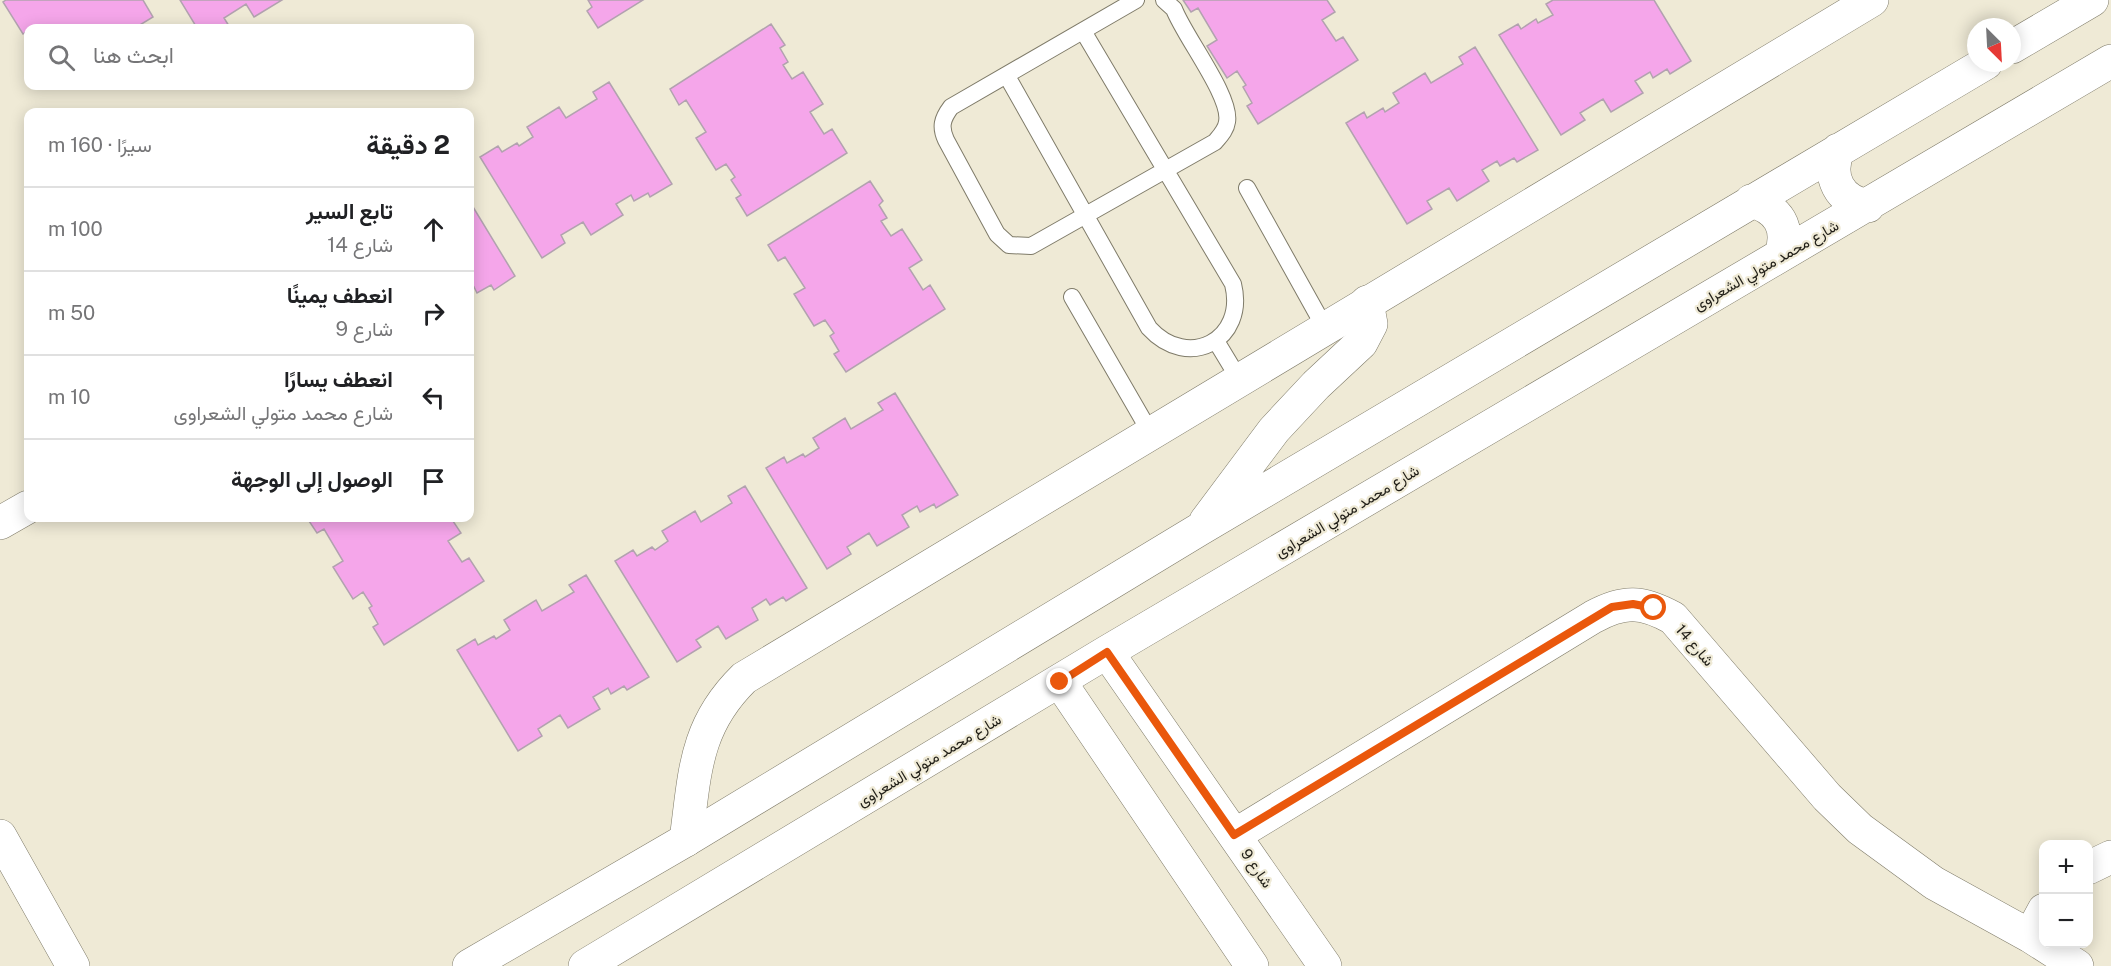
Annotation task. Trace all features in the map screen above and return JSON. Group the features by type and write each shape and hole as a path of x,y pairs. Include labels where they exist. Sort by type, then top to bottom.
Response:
{"street":[{"path":"686,840 698,757 704,734 727,694 744,678 1872,0"},
{"path":"2021,42 2092,0"},
{"name":"شارع محمد متولي الشعراوى","path":"585,966 1107,652 2111,61"},
{"path":"469,966 686,840 1200,529 1971,72"},
{"path":"1838,150 1834,160 1835,182 1848,198 1868,206"},
{"path":"1751,201 1771,209 1784,227 1785,242 1781,255"},
{"path":"1200,529 1235,478 1274,430 1316,385 1361,343 1371,324 1367,303"},
{"path":"0,523 24,509"},
{"name":"شارع 14","path":"1234,835 1593,617 1612,607 1633,604 1654,608 1673,618 1827,797 1860,829 1895,857 1934,883 2037,923 2077,966"},
{"name":"شارع 9","path":"1107,652 1325,966"},
{"path":"1060,682 1252,966"},
{"path":"0,836 73,966"},
{"path":"2093,866 2111,857"}],"lane":[{"path":"1136,0 951,107 942,124 946,140 997,234 1009,245 1030,246 1215,142 1224,132 1228,111 1174,9 1164,0"},
{"path":"1007,76 1149,328 1168,344 1192,349 1216,341 1225,333 1236,309 1233,284 1083,31"},
{"path":"1247,188 1325,328"},
{"path":"1072,297 1150,432"},
{"path":"1216,341 1239,379"}],"building":[{"path":"6,0 143,0 153,17 142,24 24,24 23,34 3,2"},
{"path":"180,0 282,0 254,17 246,4 224,18 228,24 195,24"},
{"path":"588,0 643,0 598,28 587,11 592,7"},
{"path":"1183,0 1327,0 1335,12 1322,20 1336,41 1343,37 1358,60 1258,124 1247,106 1252,103 1243,87 1246,85 1237,71 1227,78 1207,46 1217,40 1198,8 1191,12"},
{"path":"1553,0 1654,0 1691,61 1670,74 1667,69 1653,78 1650,72 1635,81 1643,93 1611,112 1603,99 1580,113 1585,120 1561,135 1499,35 1518,24 1521,29 1536,19 1538,23 1553,15 1546,4"},
{"path":"771,24 785,45 780,48 788,62 783,65 792,79 803,72 823,104 810,112 824,134 832,129 847,153 747,216 736,198 741,195 731,180 735,177 726,164 716,170 696,138 706,132 686,100 679,105 670,89"},
{"path":"1475,47 1538,150 1517,162 1514,158 1500,166 1497,161 1482,170 1489,181 1457,201 1449,188 1427,201 1432,209 1407,224 1346,123 1364,112 1367,118 1383,108 1385,112 1399,103 1393,93 1425,73 1431,83 1463,64 1459,57"},
{"path":"609,82 672,184 650,197 648,193 634,201 631,195 616,204 623,215 591,235 583,222 561,235 565,243 542,258 480,157 498,146 502,152 517,143 519,146 533,137 527,127 559,107 566,118 597,99 593,92"},
{"path":"870,181 883,201 879,205 887,218 881,221 891,236 902,229 922,260 909,268 923,290 930,285 945,309 846,372 834,354 839,351 830,336 834,333 825,320 814,326 794,294 805,288 785,257 778,261 768,245"},
{"path":"474,209 515,276 494,290 491,285 477,293 474,287"},
{"path":"895,393 958,495 936,508 934,504 920,512 917,506 902,515 909,527 877,546 869,533 847,547 851,554 827,569 766,468 784,457 787,463 803,454 805,457 819,448 813,438 845,418 851,429 883,410 878,403"},
{"path":"745,486 807,588 786,601 783,597 770,605 766,599 752,608 758,620 726,639 718,626 696,640 701,647 677,662 615,561 633,550 637,556 652,547 655,550 668,541 662,531 695,511 701,522 732,503 728,496"},
{"path":"310,522 454,522 461,533 448,541 462,562 469,558 484,581 384,645 373,627 378,624 369,608 372,606 363,592 353,599 333,567 343,561 324,529 317,533"},
{"path":"586,575 649,677 627,690 624,686 611,694 608,688 593,697 600,709 568,728 560,715 538,729 542,736 518,751 457,650 475,639 478,645 494,636 496,639 510,630 504,620 536,600 542,611 574,592 569,585"}],"route":[{"path":"1060,682 1107,652 1234,835 1593,617 1612,607 1633,604 1654,608"}]}
